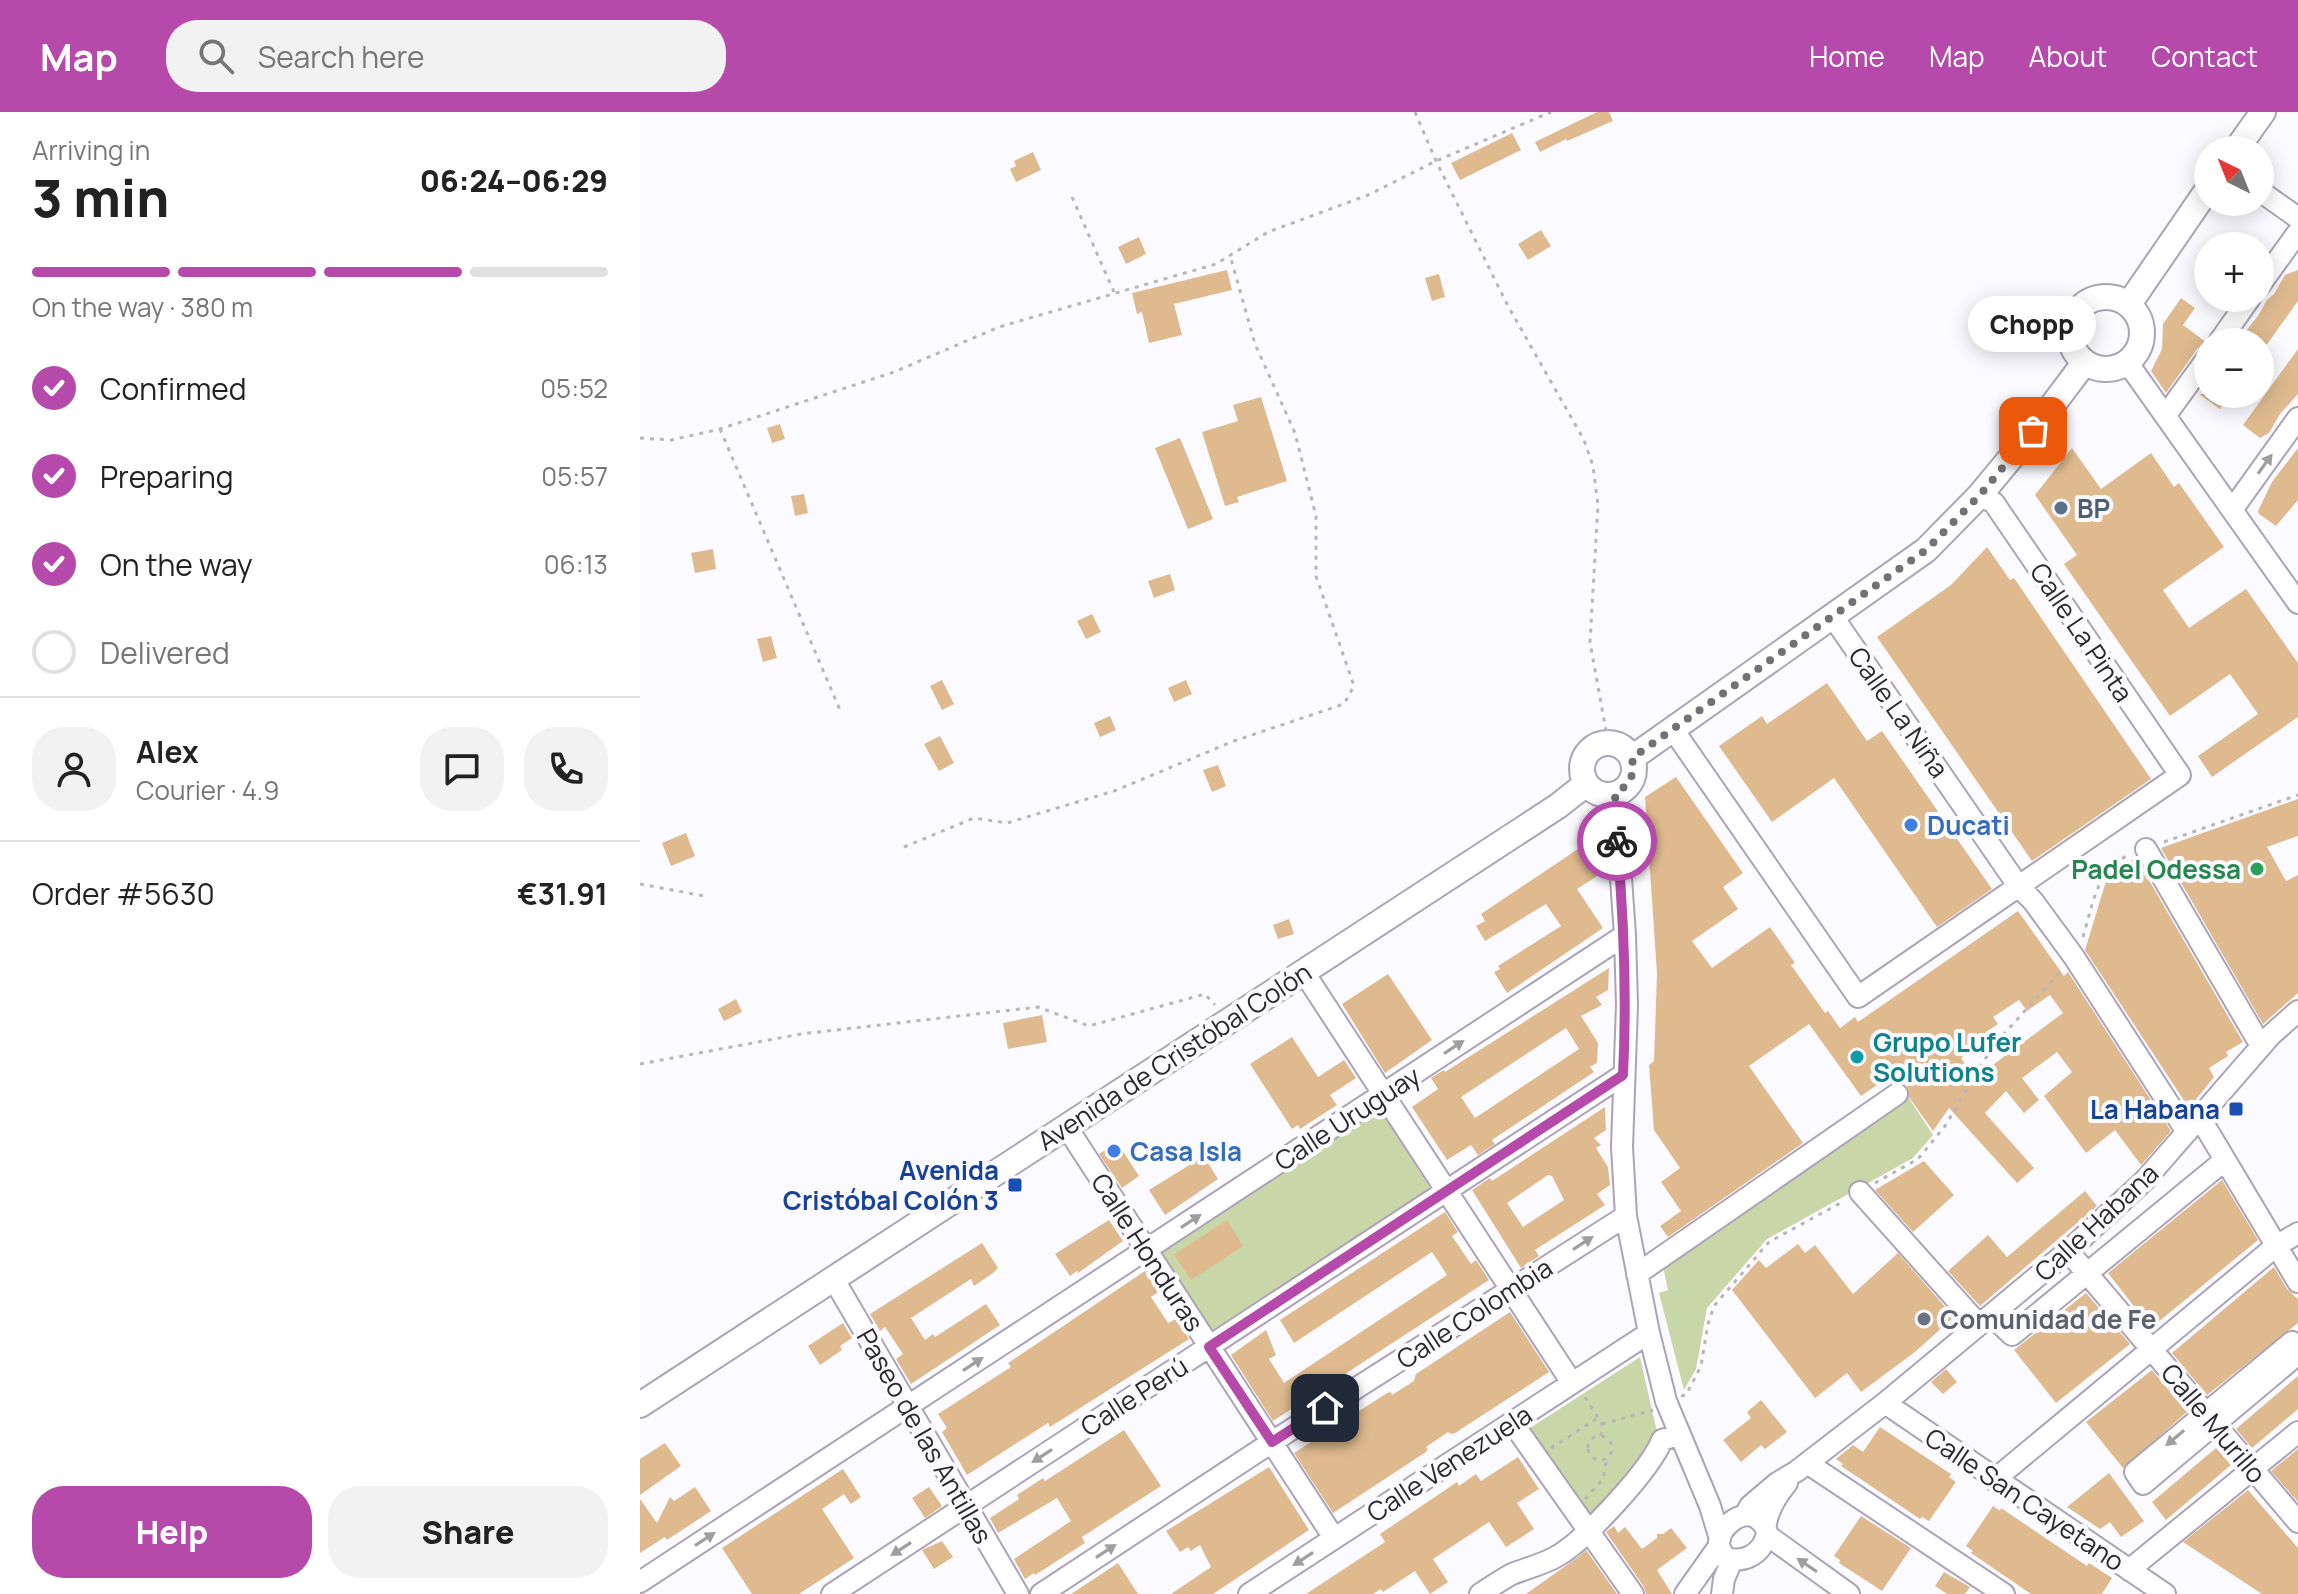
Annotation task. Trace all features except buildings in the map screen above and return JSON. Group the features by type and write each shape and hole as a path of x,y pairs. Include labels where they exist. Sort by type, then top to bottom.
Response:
{"main road":[{"path":"2246,136 2263,112"},
{"path":"2129,304 2194,209"},
{"path":"2107,296 2129,304 2141,322 2143,333 2135,355 2127,362 2106,369 2085,362 2077,354 2070,332 2077,311 2085,303 2107,296"},
{"path":"1632,758 1926,550 1980,495 2085,362"},
{"path":"1608,742 1622,746 1632,758 1634,772 1627,786 1615,794 1600,794 1586,784 1582,774 1583,760 1591,748 1608,742"},
{"name":"Avenida de Cristóbal Colón","path":"640,1405 1558,806 1586,784"}],"street":[{"path":"2274,201 2298,218"},
{"path":"2274,265 2298,232"},
{"path":"2127,362 2298,603"},
{"path":"2166,415 2194,376"},
{"path":"2232,510 2298,418"},
{"name":"Calle La Pinta","path":"1980,495 1994,503 2180,775 2019,887"},
{"name":"Calle La Niña","path":"1833,617 2019,887 2074,957 2193,1125 2225,1160 2298,1282"},
{"path":"1672,728 1858,997 2019,887"},
{"path":"1615,794 1627,1005 1622,1147 1626,1216 1662,1405 1710,1506 1724,1548 1747,1559 1759,1549 1766,1530"},
{"path":"2146,849 2261,1046"},
{"name":"Calle Uruguay","path":"640,1582 1625,935"},
{"path":"1303,971 1578,1388"},
{"name":"Calle Habana","path":"1739,1518 1777,1483 1885,1403 2068,1251 2145,1180 2261,1046 2298,1011"},
{"name":"Calle Perú","path":"832,1594 1623,1075"},
{"path":"1637,1274 1897,1094"},
{"name":"Calle Honduras","path":"1066,1126 1334,1538"},
{"path":"1860,1192 1985,1320 2012,1335 2225,1160"},
{"name":"Calle Colombia","path":"1041,1594 1626,1216"},
{"path":"1994,1480 2276,1246 2298,1233"},
{"name":"Calle Murillo","path":"2068,1251 2298,1522"},
{"name":"Paseo de las Antillas","path":"833,1278 1018,1594"},
{"name":"Calle Venezuela","path":"1249,1594 1512,1422 1578,1388 1649,1333"},
{"path":"2210,1418 2298,1352"},
{"name":"Calle San Cayetano","path":"1885,1403 2165,1594"},
{"path":"1512,1422 1633,1594"},
{"path":"2129,1570 2298,1432"},
{"path":"1480,1594 1509,1576 1559,1555 1588,1531 1645,1472 1662,1440 1678,1435"},
{"path":"1802,1467 2004,1594"},
{"name":"Calle Habana","path":"1766,1530 1779,1492 1802,1467"},
{"path":"1710,1506 1739,1518 1755,1517 1766,1530 1849,1594"},
{"path":"1722,1594 1727,1526 1739,1518"},
{"path":"1685,1594 1724,1548"}],"path":[{"path":"1415,112 1508,306 1584,440 1593,466 1598,505 1590,642 1608,742"},
{"path":"640,438 671,440 720,429 894,372 999,327 1216,264 1268,232 1368,195 1436,161 1551,112"},
{"path":"1072,197 1114,292"},
{"path":"904,847 974,818 1007,823 1114,791 1234,741 1344,704 1354,686 1316,576 1316,516 1295,433 1255,344 1230,255"},
{"path":"720,429 840,710"},
{"path":"1602,1424 1686,1395 1701,1366 1714,1306 1769,1242 1918,1159 1945,1126 1993,1046 2074,957 2103,874 2126,856 2298,795"},
{"path":"640,884 704,896"},
{"path":"640,1064 801,1034 1038,1007 1089,1026 1205,994 1228,1020"},
{"path":"1578,1388 1599,1417 1601,1436"},
{"path":"1546,1451 1599,1417"},
{"path":"1580,1504 1603,1479 1611,1450 1610,1443 1601,1436"},
{"path":"1601,1436 1591,1440 1588,1451 1596,1459 1607,1457"}],"green space":[{"path":"1901,1086 1933,1135 1913,1158 1767,1239 1707,1308 1696,1369 1684,1390 1659,1293 1668,1290 1660,1252"},
{"path":"1379,1108 1432,1191 1212,1332 1159,1250"},
{"path":"1640,1357 1659,1441 1593,1519 1530,1428"}],"way so far":[{"path":"1617,841 1615,794 1627,786 1634,772 1632,758 1926,550 1980,495 2033,431"}],"place":[{"name":"Chopp","path":"2033,431"},
{"name":"BP","path":"2061,508"},
{"name":"Ducati","path":"1911,825"},
{"name":"Padel Odessa","path":"2257,869"},
{"name":"Grupo Lufer Solutions","path":"1857,1057"},
{"name":"La Habana","path":"2236,1109"},
{"name":"Casa Isla","path":"1114,1151"},
{"name":"Avenida Cristóbal Colón 3","path":"1015,1185"},
{"name":"Comunidad de Fe","path":"1924,1319"}],"route":[{"path":"1325,1408 1272,1442 1209,1347 1623,1075 1627,1005 1617,841"}]}
